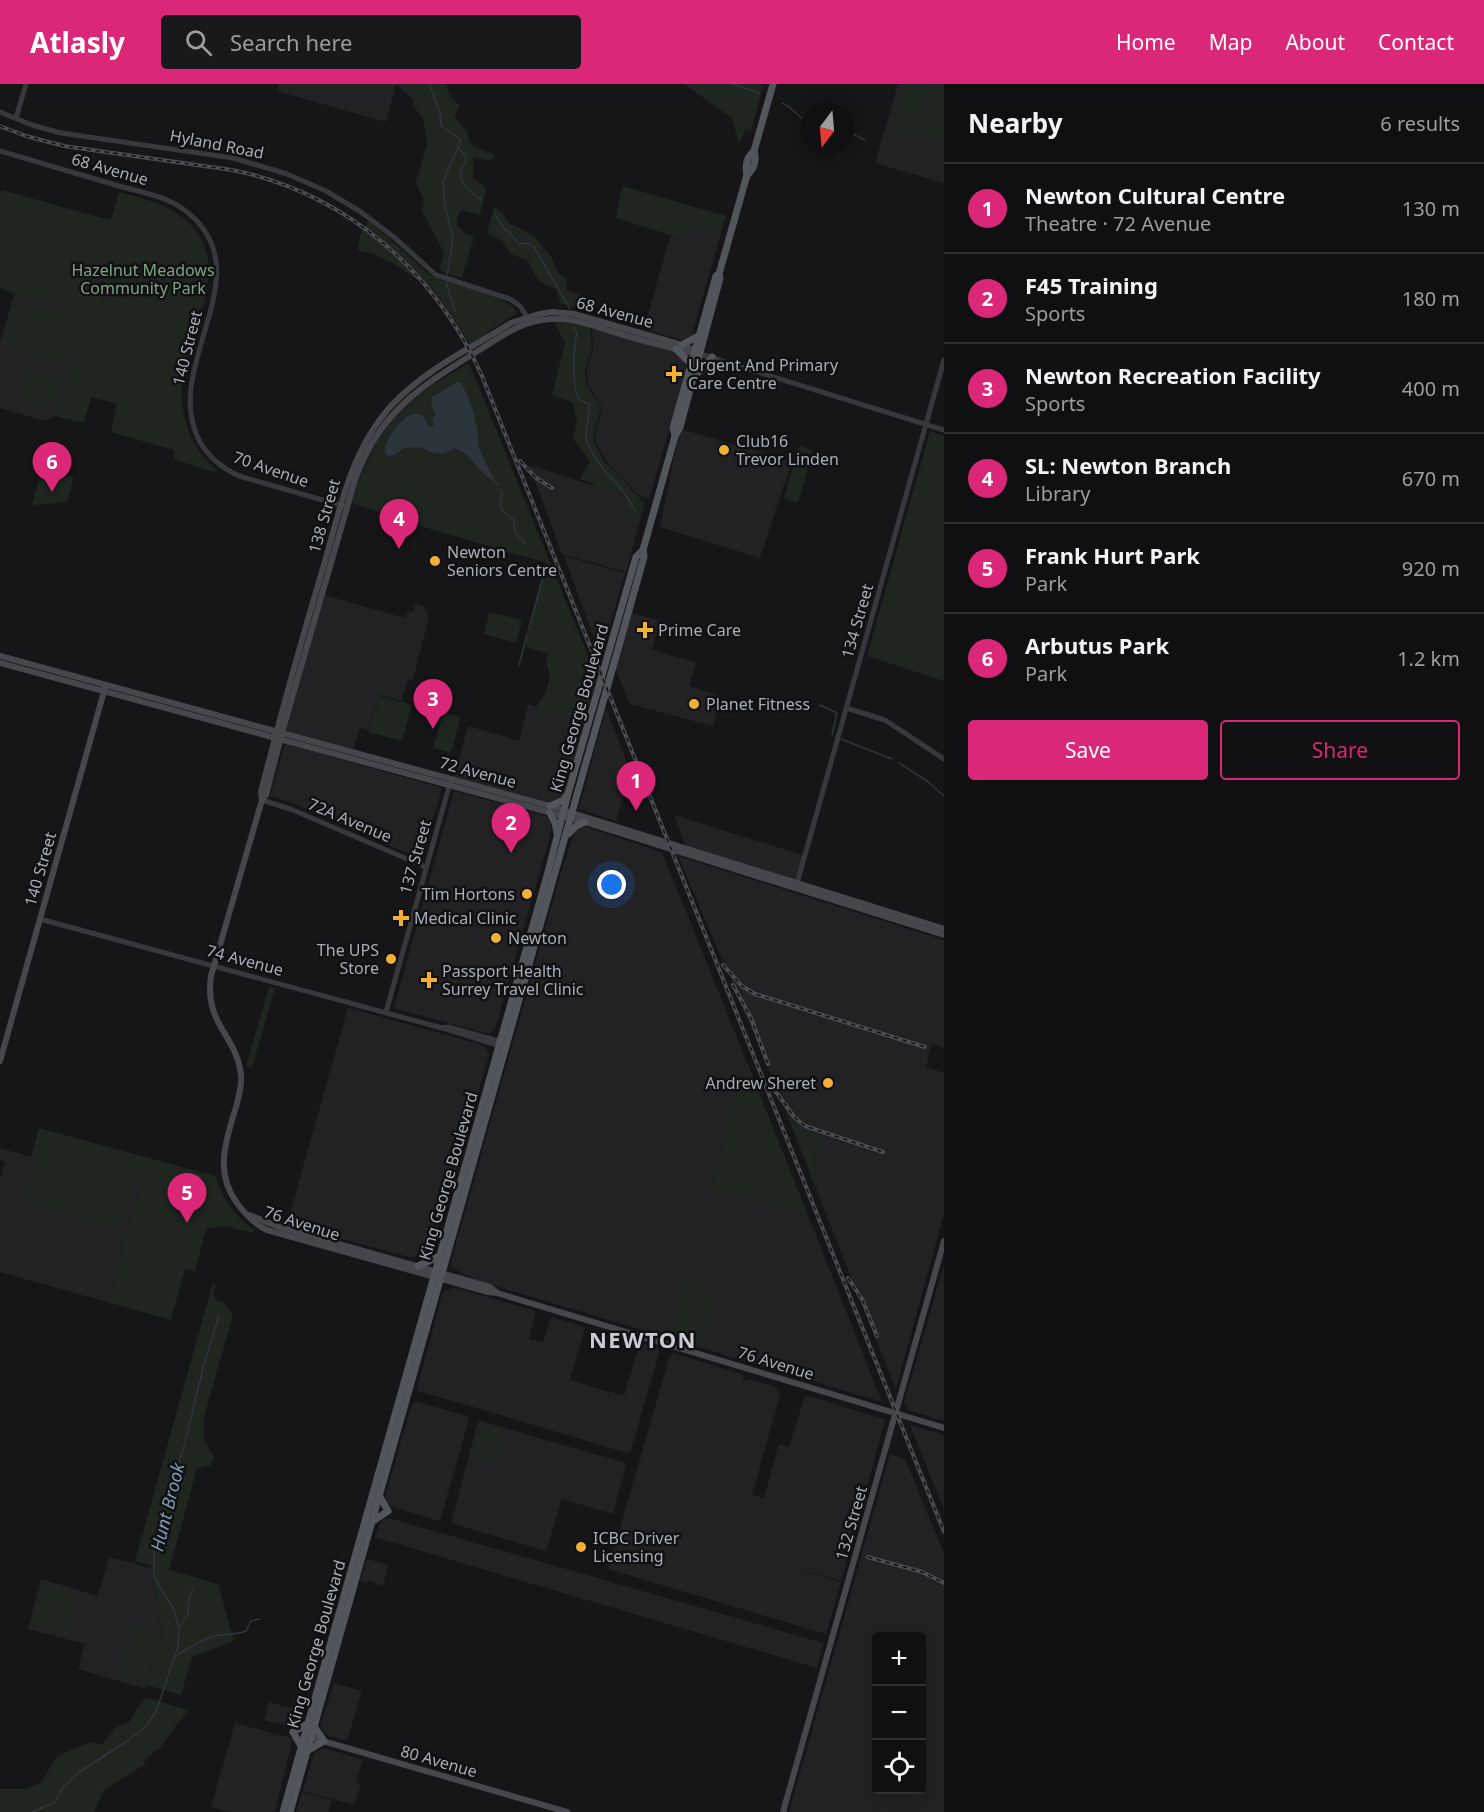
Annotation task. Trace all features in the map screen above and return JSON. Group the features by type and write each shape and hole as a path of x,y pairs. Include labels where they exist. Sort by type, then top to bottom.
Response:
{"main road":[{"name":"King George Boulevard","path":"675,436 673,428 690,363 697,352 720,278 719,274 747,175 747,162 749,155 754,151 773,84"},
{"name":"King George Boulevard","path":"311,1725 380,1495 440,1256 567,836 644,556 643,550 675,436 681,427 694,375 698,336 716,276 719,274"},
{"name":"68 Avenue","path":"528,319 549,313 568,313 628,329 679,347"},
{"name":"68 Avenue","path":"528,319 564,319 640,340 697,352"},
{"name":"138 Street","path":"248,1215 232,1195 224,1171 224,1150 240,1091 241,1075 236,1056 212,1009 209,993 214,965 262,800 266,795 279,735 344,506 365,455 382,428 402,404 436,377 528,319"},
{"path":"595,326 600,324 617,329 628,329"},
{"path":"690,363 679,347 698,336"},
{"path":"640,340 645,337 660,339"},
{"path":"694,375 702,370 712,357"},
{"name":"King George Boulevard","path":"283,1812 308,1737 503,1044 568,794 636,557 643,550"},
{"name":"72 Avenue","path":"0,656 105,688"},
{"path":"608,658 612,669"},
{"name":"72 Avenue","path":"0,663 105,688 550,809 944,935"},
{"name":"140 Street","path":"0,1061 105,688"},
{"path":"557,836 550,809 564,800 568,794"},
{"name":"72 Avenue","path":"572,816 585,822 796,886 944,928"},
{"path":"567,836 576,826 585,822"},
{"path":"518,1004 516,1000 525,968 524,957"},
{"name":"76 Avenue","path":"248,1215 254,1223 267,1230 437,1275 944,1428"},
{"name":"76 Avenue","path":"248,1215 279,1227 418,1266 437,1275"},
{"path":"267,1230 273,1228 304,1237 313,1236"},
{"name":"132 Street","path":"783,1812 944,1241"},
{"path":"418,1266 440,1256"},
{"path":"372,1521 388,1511 380,1495"},
{"path":"311,1725 324,1741 304,1748 293,1732 311,1725"},
{"name":"80 Avenue","path":"308,1737 567,1812"},
{"name":"King George Boulevard","path":"290,1812 304,1748"}],"street":[{"path":"16,118 26,84"},
{"name":"Hyland Road","path":"0,112 69,135 233,158 292,175 361,212 395,237 436,275 510,299 520,306 528,319"},
{"name":"68 Avenue","path":"0,151 166,200 187,212 203,230"},
{"name":"140 Street","path":"189,405 192,376 217,281 214,255 203,230"},
{"name":"68 Avenue","path":"697,352 944,430"},
{"name":"134 Street","path":"796,886 944,360"},
{"name":"70 Avenue","path":"189,405 192,422 201,442 224,468 252,481 344,506"},
{"path":"846,708 885,720 944,759"},
{"name":"137 Street","path":"386,1012 450,782"},
{"name":"72A Avenue","path":"262,800 293,810 426,867"},
{"name":"74 Avenue","path":"40,919 386,1012 447,1031 503,1044"}],"shaded area":[{"path":"279,84 396,84 386,122 277,91"},
{"path":"898,84 944,84 944,183 875,163"},
{"path":"690,224 721,233 690,342 644,329 670,236 683,239"},
{"path":"15,292 86,312 57,415 45,421 0,408 0,342"},
{"path":"592,326 676,350 685,361 686,372 649,499 637,494 608,464 594,439 602,409 588,384 587,370 593,348"},
{"path":"457,382 462,383 472,408 478,432 478,446 495,482 484,474 466,454 455,448 443,454 430,452 421,447 404,448 389,456 385,453 390,436 410,415 417,414 424,417 428,427 435,426 432,418 436,415 431,398"},
{"path":"680,429 792,461 760,558 660,527"},
{"path":"529,465 645,502 626,572 562,554"},
{"path":"564,556 625,573 601,657"},
{"path":"321,594 405,618 408,611 413,612 415,603 424,606 429,617 413,679 408,680 401,701 379,695 369,730 360,728 353,750 284,732"},
{"path":"630,612 660,621 652,649 696,663 689,686 721,696 713,726 629,704 615,667"},
{"path":"528,704 585,721 567,791 561,798 549,802 454,777 468,726 519,741"},
{"path":"606,708 634,781 625,791 616,821 579,809"},
{"path":"286,744 442,788 421,859 288,801 270,796"},
{"path":"454,791 546,816 551,823 551,833 495,1029 489,1034 394,1008"},
{"path":"674,815 803,855 797,881 685,845"},
{"path":"586,827 662,852 746,1060 710,1188 808,1215 882,1402 482,1282 452,1268 452,1258 559,879 574,833 577,829"},
{"path":"678,856 944,940 944,1048 932,1044 926,1067 944,1073 944,1213 896,1389 818,1194 814,1168 820,1130 808,1125 793,1114 778,1091"},
{"path":"348,1008 479,1044 486,1048 489,1055 432,1249 425,1257 409,1257 287,1224"},
{"path":"0,1148 139,1187 107,1302 0,1272 0,1180 5,1162 0,1160"},
{"path":"944,1264 944,1421 908,1410 904,1403"},
{"path":"455,1288 536,1311 529,1339 543,1343 551,1317 585,1327 570,1380 609,1392 602,1416 610,1392 624,1395 640,1343 658,1348 659,1353 630,1454 467,1405 469,1397 466,1405 418,1391 443,1292"},
{"path":"673,1353 744,1375 743,1382 749,1379 776,1387 780,1395 752,1495 764,1498 779,1444 789,1447 805,1395 884,1419 841,1581 747,1554 841,1582 826,1634 608,1569 670,1355"},
{"path":"415,1401 467,1416 469,1419 441,1518 438,1521 391,1506 387,1501 386,1494 411,1406"},
{"path":"478,1421 625,1463 613,1514 562,1499 546,1551 451,1523"},
{"path":"910,1425 944,1435 944,1510"},
{"path":"890,1454 905,1459 944,1553 944,1812 789,1812"},
{"path":"389,1518 823,1643 817,1668 374,1537 382,1520"},
{"path":"109,1557 151,1568 162,1633 146,1689 78,1669 85,1644 28,1629 41,1579 98,1596"},
{"path":"367,1559 388,1565 383,1586 369,1581 368,1583 360,1581"},
{"path":"334,1683 362,1691 347,1741 325,1734 320,1726"},
{"path":"269,1702 304,1711 301,1722 296,1726 290,1726 264,1720"},
{"path":"235,1723 291,1738 275,1812 230,1812 211,1807"},
{"path":"324,1748 363,1760 356,1783 361,1784 354,1805 303,1791 315,1751"},
{"path":"302,1792 332,1800 328,1812 296,1812"}],"green space":[{"path":"396,84 446,84 450,96 460,106 454,117 467,131 469,141 473,146 495,155 491,161 473,157 473,178 486,190 480,215 462,210 458,214 457,226 466,234 474,236 462,278 442,272 440,268 444,253 422,211 424,200 416,183 427,143 423,118 413,106 414,100"},
{"path":"684,84 758,84 763,86 751,131 746,129 739,144 732,118"},
{"path":"903,84 929,85 916,135 891,129"},
{"path":"932,86 944,89 943,143 919,136"},
{"path":"622,186 726,216 721,233 690,224 683,239 616,218"},
{"name":"Hazelnut Meadows Community Park","path":"2,190 109,220 112,217 119,192 165,207 193,228 205,248 209,269 206,292 186,363 182,386 183,410 195,444 201,454 218,471 215,471 216,473 174,459 174,450 114,433 111,430 117,404 91,397 84,423 58,417 85,312 23,298 0,288 0,195"},
{"path":"494,207 509,223 533,235 552,258 557,271 566,279 567,290 580,295 577,308 560,303 557,290 538,280 528,261 511,254 502,241 487,233"},
{"path":"369,221 430,275 494,296 505,301 517,313 470,344 433,290 392,263 374,254 357,250 361,232"},
{"path":"16,301 51,311 57,307 82,315 68,364 3,345"},
{"path":"563,319 590,327 592,348 585,371 587,385 602,410 600,410 593,440 605,463 620,475 641,498 638,517 633,516 627,507 623,494 596,489 594,484 580,479 590,461 573,439 577,422 573,403 552,395 565,343 553,320"},
{"path":"469,363 597,678 584,722 537,709 549,681 546,662 548,654 527,647 524,641 546,563 407,522 352,503 370,454 394,419 426,390"},
{"path":"28,371 62,380 54,407 21,397"},
{"path":"930,431 944,436 944,681 867,656"},
{"path":"799,446 813,450 798,503 784,498"},
{"path":"42,468 74,477 67,502 32,505"},
{"path":"489,612 522,620 516,643 484,634"},
{"path":"379,696 412,705 402,741 369,732"},
{"path":"443,713 461,717 451,753 433,748"},
{"path":"269,987 275,988 252,1068 246,1066"},
{"path":"746,1060 808,1215 710,1188"},
{"path":"778,1091 795,1115 820,1130 814,1168 818,1194"},
{"path":"39,1128 215,1176 230,1206 254,1229 253,1233 224,1226 206,1229 195,1271 185,1269 171,1320 107,1302 139,1187 31,1157"},
{"path":"37,1160 133,1187 122,1229 25,1203"},
{"path":"686,1275 691,1276 712,1294 711,1324 707,1324 700,1346 669,1338"},
{"path":"213,1282 216,1286 213,1291 215,1298 223,1302 233,1315 204,1417 204,1440 214,1457 211,1465 197,1469 169,1570 218,1584 234,1641 192,1657 181,1695 147,1685 162,1633 151,1565 135,1561"},
{"path":"482,1425 505,1431 497,1461 473,1454"},
{"path":"44,1583 76,1592 64,1633 32,1624"},
{"path":"133,1627 160,1634 146,1682 119,1675"},
{"path":"146,1698 188,1710 159,1749 145,1759 144,1765 104,1790 94,1812 0,1812 0,1789 25,1789 41,1783 56,1757 90,1742 102,1745 115,1728 130,1722"}],"waterway":[{"path":"429,84 440,112 441,126 461,140 458,148 465,155 466,162 461,171 461,180 481,200"},
{"path":"733,84 759,93"},
{"path":"782,103 800,117"},
{"path":"854,134 865,140"},
{"path":"447,276 453,237 445,207 443,181 458,148"},
{"path":"495,215 505,230 519,244 528,243 534,247 570,309"},
{"path":"446,283 455,311"},
{"path":"573,327 577,333 574,357 575,387 580,400 589,404 587,442 597,461 624,493 635,512"},
{"path":"495,482 498,485"},
{"path":"500,489 502,509 514,520 515,533 526,544"},
{"path":"529,629 543,577"},
{"path":"519,665 527,635"},
{"path":"820,705 837,713 832,735"},
{"path":"841,739 892,759"},
{"path":"899,763 927,781 944,796"},
{"name":"Hunt Brook","path":"33,1812 55,1802 64,1786 82,1770 143,1729 157,1709 178,1646 179,1629 174,1610 154,1577 154,1545 185,1443 203,1368 219,1315"},
{"path":"180,1627 188,1613 189,1598 193,1589"},
{"path":"175,1657 208,1638 246,1631 251,1621 260,1619"}],"railway":[{"path":"0,126 64,146 232,170 274,181 313,197 349,218 382,242 412,271 439,303 462,338 482,376 944,1532"},
{"path":"520,461 535,477 552,488"},
{"path":"723,965 742,986 755,994 925,1047"},
{"path":"733,985 751,1018 768,1064"},
{"path":"773,1088 795,1118 805,1126 883,1152"},
{"path":"848,1278 862,1299 877,1336"},
{"path":"868,1557 922,1572 944,1583"}],"place":[{"name":"Urgent And Primary Care Centre","path":"674,374"},
{"name":"Club16 Trevor Linden","path":"724,450"},
{"name":"Arbutus Park","path":"52,492"},
{"name":"SL: Newton Branch","path":"399,549"},
{"name":"Newton Seniors Centre","path":"435,561"},
{"name":"Prime Care","path":"645,630"},
{"name":"Planet Fitness","path":"694,704"},
{"name":"Newton Recreation Facility","path":"433,729"},
{"name":"Newton Cultural Centre","path":"636,811"},
{"name":"F45 Training","path":"511,853"},
{"name":"Tim Hortons","path":"527,894"},
{"name":"Medical Clinic","path":"401,918"},
{"name":"Newton","path":"496,938"},
{"name":"The UPS Store","path":"391,959"},
{"name":"Passport Health Surrey Travel Clinic","path":"429,980"},
{"name":"Andrew Sheret","path":"828,1083"},
{"name":"Frank Hurt Park","path":"187,1223"},
{"name":"ICBC Driver Licensing","path":"581,1547"}],"district":[{"name":"NEWTON","path":"643,1339"}]}
